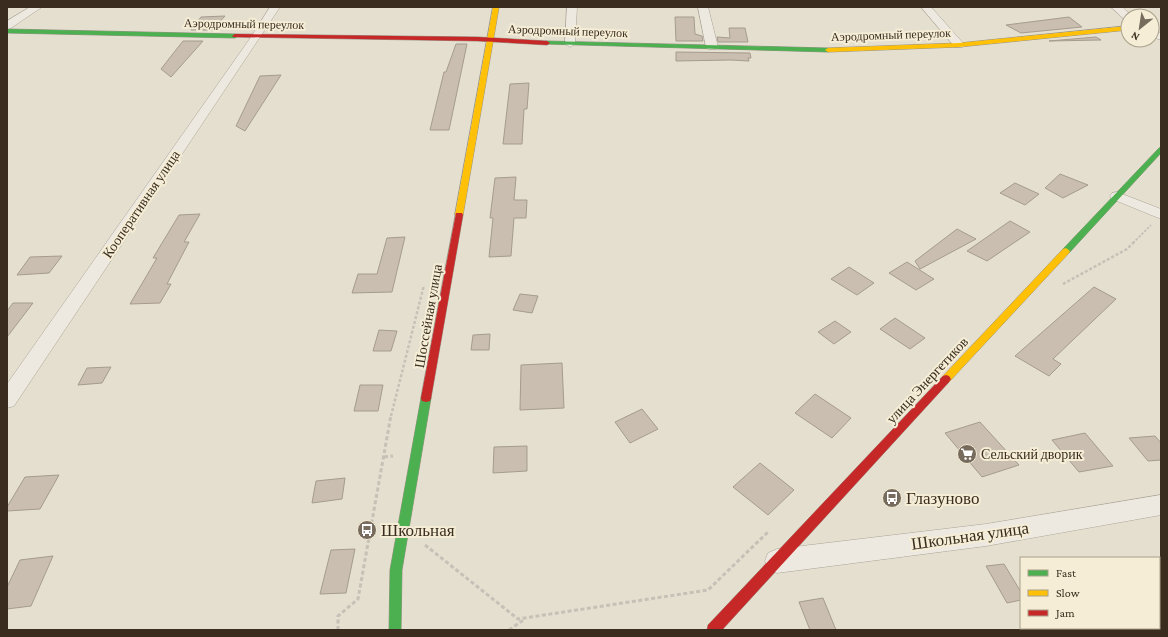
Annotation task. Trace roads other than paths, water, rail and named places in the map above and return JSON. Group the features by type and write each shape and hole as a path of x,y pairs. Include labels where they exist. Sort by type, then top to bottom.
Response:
{"street":[{"path":"7,26 37,7"},
{"name":"Кооперативная улица","path":"7,400 256,37 275,7"},
{"name":"Шоссейная улица","path":"395,630 396,570 492,40 496,7"},
{"path":"570,44 572,7"},
{"path":"703,7 712,47"},
{"path":"926,7 959,45"},
{"name":"Аэродромный переулок","path":"7,31 256,37 492,40 570,44 845,50 959,45 1120,29"},
{"name":"улица Энергетиков","path":"713,630 1161,149"},
{"path":"1117,196 1161,214"},
{"name":"Школьная улица","path":"777,561 986,535 1161,505"}],"place":[{"name":"Сельский дворик","path":"967,454"},
{"name":"Глазуново","path":"892,498"},
{"name":"Школьная","path":"367,530"}]}
